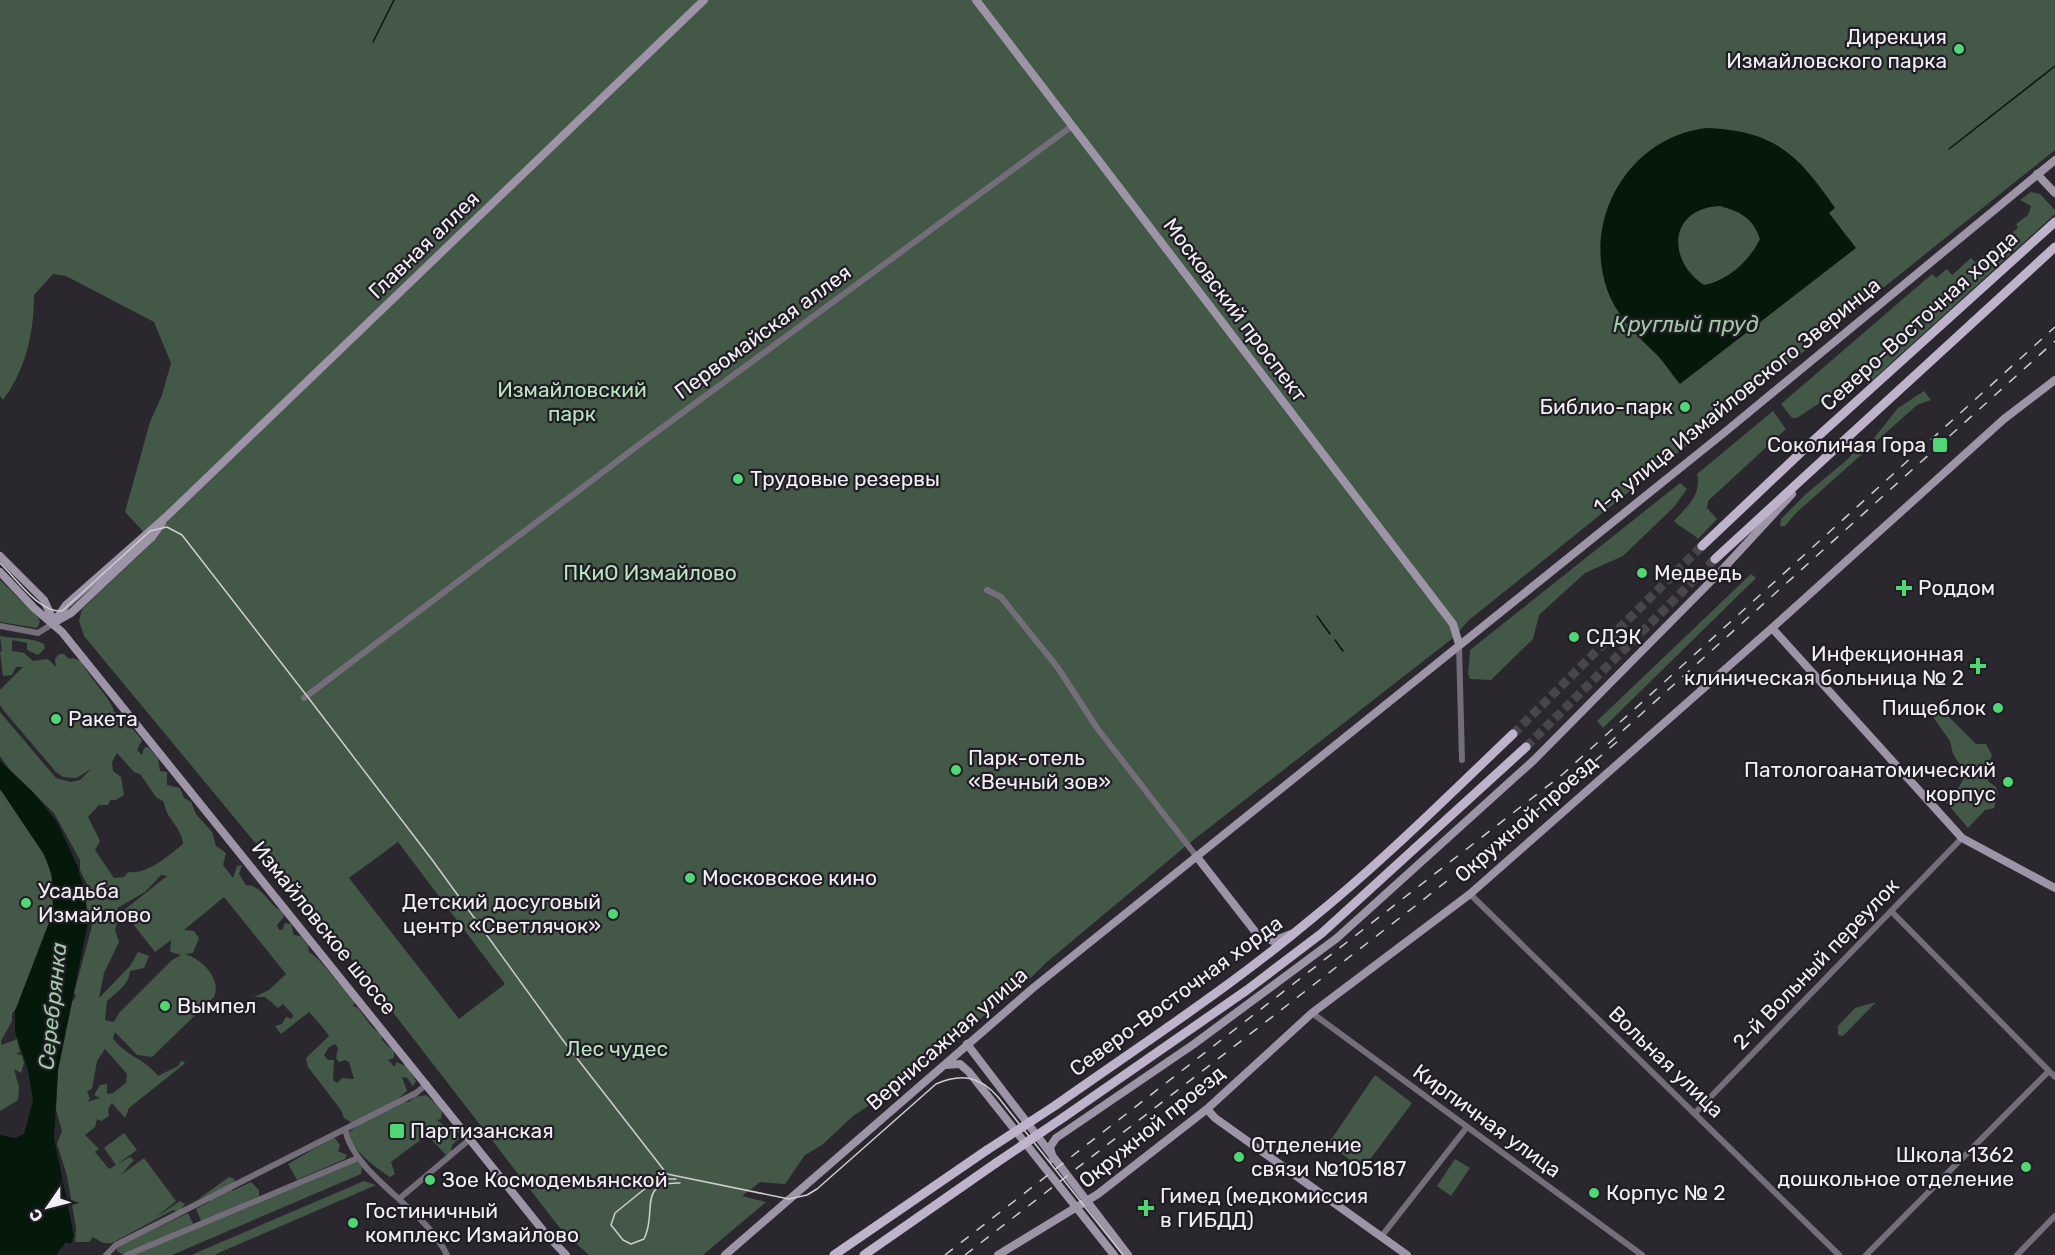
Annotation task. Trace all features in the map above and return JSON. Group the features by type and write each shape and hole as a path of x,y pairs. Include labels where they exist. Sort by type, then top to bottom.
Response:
{"main road":[{"name":"Главная аллея","path":"54,622 66,605 167,516 704,0"},
{"name":"Московский проспект","path":"976,0 1453,624 1459,644"},
{"name":"1-я улица Измайловского Зверинца","path":"1197,857 1725,432 2055,160"},
{"path":"2037,174 2055,193"},
{"name":"Северо-Восточная хорда","path":"1702,546 1822,432 2055,222"},
{"name":"Северо-Восточная хорда","path":"1715,559 2055,247"},
{"name":"Окружной проезд","path":"998,1255 1086,1202 1207,1109 1312,1013 1470,894 1772,628 2004,419 2053,386"},
{"path":"1053,1159 1050,1147 1056,1138 1302,966 1417,868 1534,760 1721,571 1846,437"},
{"name":"Главная аллея","path":"54,622 71,613 93,593 152,537 167,516"},
{"path":"0,556 44,600 54,607 66,605"},
{"path":"0,572 34,608 54,622"},
{"path":"44,600 54,622"},
{"name":"Измайловское шоссе","path":"54,622 545,1233 566,1255"},
{"path":"1772,628 1962,838 2055,888"},
{"name":"Северо-Восточная хорда","path":"834,1255 1056,1105 1296,932 1402,841 1513,734"},
{"name":"Северо-Восточная хорда","path":"864,1255 1239,996 1322,933 1526,747"},
{"path":"1197,857 1257,934 1273,940 1296,932"},
{"name":"Вернисажная улица","path":"725,1255 967,1044 1197,857"},
{"path":"967,1044 1128,1255"},
{"path":"942,1066 957,1063 964,1067 1114,1255"},
{"path":"1207,1109 1215,1118 1407,1255"}],"street":[{"name":"Первомайская аллея","path":"304,698 640,444 1072,126"},
{"path":"987,590 1001,597 1058,668 1097,728 1197,857"},
{"path":"0,626 38,633 54,622"},
{"path":"1459,644 1462,760"},
{"name":"2-й Вольный переулок","path":"1695,1113 1962,838"},
{"name":"Вольная улица","path":"1470,894 1839,1255"},
{"path":"1891,911 2055,1077"},
{"name":"Кирпичная улица","path":"1312,1013 1642,1255"},
{"path":"1866,1255 2049,1071"},
{"path":"106,1255 416,1093 427,1084"},
{"path":"1381,1237 1467,1127"},
{"path":"345,1129 350,1147 358,1158 434,1233 447,1255"},
{"path":"400,1198 470,1139"},
{"path":"127,1255 358,1158"},
{"path":"2017,1255 2055,1216"}],"green space":[{"name":"ПКиО Измайлово","path":"0,0 2055,0 2055,150 1469,620 1453,638 1187,845 1047,962 1018,990 961,1033 958,1029 933,1048 932,1056 891,1091 853,1116 822,1145 805,1155 785,1184 760,1182 742,1196 766,1202 703,1255 589,1255 563,1232 354,962 84,636 79,621 82,609 153,542 125,512 150,422 162,395 171,363 154,322 66,276 53,274 34,295 30,337 23,363 3,400 0,396","holes":["398,842 505,984 459,1019 349,878"]},
{"path":"2031,192 2040,194 2055,210 2055,214 1868,384 1855,369 1830,396 1797,418 1792,418 1781,404 1932,274 1936,278 1947,269 1952,275 1971,258 1975,262 2018,228 2016,224 2028,215 2031,206 2020,200"},
{"path":"1924,391 1931,400 1917,405 1796,513 1785,526 1780,526 1781,519 1807,493 1848,459 1858,447 1874,438 1898,408"},
{"path":"1773,411 1786,429 1708,501 1707,508 1717,519 1698,539 1674,521 1695,495 1697,474"},
{"path":"1680,483 1687,489 1674,507 1623,556 1585,573 1539,615 1533,639 1491,680 1470,679 1468,674 1470,650"},
{"path":"1751,574 1756,578 1603,728 1597,721"},
{"path":"0,580 38,617 40,622 37,628 0,622"},
{"path":"0,636 28,639 44,644 45,648 38,655 27,650 27,643 12,640 12,651 24,653 33,661 48,659 56,667 55,659 59,654 64,654 69,659 81,661 113,707 114,712 121,714 122,723 133,729 142,740 137,750 142,755 144,748 148,747 158,758 160,771 167,772 167,785 180,788 184,798 191,802 196,814 212,832 216,846 226,853 223,865 233,878 237,866 242,865 239,874 246,885 257,888 282,911 284,917 277,925 279,930 282,930 285,923 291,924 294,935 301,936 308,945 309,952 318,959 355,1002 353,1006 358,1008 372,1027 382,1035 382,1040 390,1048 394,1048 394,1058 388,1060 395,1067 396,1062 408,1067 416,1081 413,1086 407,1078 402,1077 407,1091 389,1107 394,1108 401,1102 409,1102 414,1097 426,1095 440,1107 441,1119 437,1120 447,1128 452,1125 459,1139 452,1145 451,1153 446,1155 427,1135 391,1162 395,1174 390,1177 360,1152 349,1132 357,1126 344,1118 341,1110 308,1067 306,1058 329,1036 309,1012 281,1034 275,1026 282,1024 286,1017 292,1019 293,1015 283,1004 278,1008 265,997 254,997 269,990 286,974 224,897 184,930 194,931 199,938 193,953 185,954 198,960 209,971 215,983 214,997 152,1057 137,1055 115,1032 113,1038 123,1049 148,1065 158,1076 178,1066 181,1061 185,1062 129,1108 125,1118 112,1103 108,1109 109,1116 101,1121 97,1119 95,1127 85,1135 99,1149 95,1152 109,1169 130,1157 134,1160 121,1175 144,1158 176,1201 155,1218 180,1201 185,1204 179,1212 173,1210 112,1243 103,1243 93,1237 89,1242 75,1242 76,1228 67,1176 57,1144 62,1131 56,1110 58,1070 72,1002 76,996 74,993 92,926 86,905 88,886 80,870 80,860 54,813 10,770 0,756 0,712 56,778 71,782 80,780 91,769 76,778 63,777 56,772 4,711 0,705 0,690 23,667 16,667 12,675 3,676 0,651 2,652","holes":["117,753 134,772 140,774 156,797 164,802 167,813 180,833 183,844 150,867 128,872 124,877 114,878 95,850 100,841 88,817 99,805 108,805 110,800 116,800 124,795 121,777 113,771 112,762","161,875 167,876 123,911 155,952 171,940 170,952 181,955 172,960 119,1013 114,1022 105,1020 107,1001 125,984 130,971 144,968 149,956 138,952 130,966 99,998 104,973 119,942 115,930 119,914 117,908 145,892","335,1044 338,1048 336,1058 339,1062 345,1060 349,1062 354,1079 342,1078 337,1083 333,1080 334,1060 328,1060 324,1055 329,1047","105,1049 127,1074 126,1083 113,1093 107,1094 107,1084 100,1085 94,1095 100,1098 87,1102 90,1099 87,1091 92,1089 97,1061"]},
{"path":"1933,701 1976,744 1986,744 1992,755 1985,774 1998,793 1994,808 1985,810 1968,828 1940,795 1959,787 1966,774 1953,754 1950,741 1926,707 1925,704"},
{"name":"Усадьба Измайлово","path":"0,789 40,846 52,878 54,895 53,912 47,932 22,997 12,1014 12,1021 1,1041 2,1045 17,1039 20,1052 16,1054 22,1055 24,1063 21,1073 14,1069 19,1087 18,1100 0,1111"},
{"path":"1876,1002 1843,1036 1838,1035 1838,1026 1855,1008"},
{"path":"1375,1075 1412,1103 1363,1169 1328,1144"},
{"path":"124,1133 137,1150 116,1165 104,1148"},
{"path":"334,1137 340,1145 338,1151 347,1155 345,1159 297,1180 288,1164"},
{"path":"355,1159 362,1167 361,1174 172,1255 135,1255 134,1252"},
{"path":"1455,1159 1470,1168 1451,1196 1437,1186"},
{"path":"229,1177 235,1179 232,1191 251,1182 259,1190 259,1196 201,1221 196,1209 209,1202 217,1191 197,1200"},
{"path":"364,1181 376,1185 214,1255 191,1255"},
{"path":"188,1213 193,1224 123,1255 117,1251 117,1247"}],"water":[{"name":"Круглый пруд","path":"1707,128 1731,130 1768,140 1783,149 1809,173 1822,189 1835,208 1829,213 1856,248 1680,384 1658,356 1630,328 1615,307 1602,271 1601,243 1606,215 1616,190 1632,167 1653,148 1678,135","holes":["1720,206 1750,221 1760,239 1744,262 1730,274 1704,285 1692,275 1683,262 1679,250 1679,237 1683,225 1691,216 1703,209"]},
{"name":"Серебрянка","path":"0,761 33,792 57,822 77,865 85,893 88,923 58,1070 54,1138 74,1236 71,1244 66,1242 56,1255 0,1255 0,1135 15,1138 24,1134 33,1101 28,1070 15,1032 15,1011 53,912 52,875 45,856 0,789"}],"waterway":[{"path":"373,42 394,0"},
{"path":"1949,149 2055,66"},
{"path":"1317,616 1330,634"},
{"path":"1335,640 1343,651"}],"tunnel":[{"path":"1513,734 1702,546"},
{"path":"1526,747 1715,559"}],"tram line":[{"path":"0,563 36,601 53,610 62,611 150,531 167,527 182,535 433,861 562,1039 667,1174 789,1199 807,1195 817,1189 936,1084 954,1078 970,1078 984,1085 998,1097 1123,1255"},
{"path":"676,1179 662,1179 647,1187 615,1213 611,1225 623,1240 631,1244 644,1239 648,1229 653,1193 666,1184 680,1183"}],"railway":[{"path":"945,1255 1563,774 2055,327"},
{"path":"1608,744 2055,341"},
{"path":"965,1255 1419,903 1552,798 1618,741"}],"place":[{"name":"Дирекция Измайловского парка","path":"1959,49"},
{"name":"Библио-парк","path":"1685,407"},
{"name":"Соколиная Гора","path":"1940,445"},
{"name":"Трудовые резервы","path":"738,479"},
{"name":"Медведь","path":"1642,573"},
{"name":"Роддом","path":"1904,588"},
{"name":"СДЭК","path":"1574,637"},
{"name":"Инфекционная клиническая больница № 2","path":"1978,666"},
{"name":"Пищеблок","path":"1998,708"},
{"name":"Ракета","path":"56,719"},
{"name":"Парк-отель «Вечный зов»","path":"956,770"},
{"name":"Патологоанатомический корпус","path":"2008,782"},
{"name":"Московское кино","path":"690,878"},
{"name":"Усадьба Измайлово","path":"26,903"},
{"name":"Детский досуговый центр «Светлячок»","path":"613,914"},
{"name":"Вымпел","path":"165,1006"},
{"name":"Партизанская","path":"397,1131"},
{"name":"Отделение связи №105187","path":"1239,1157"},
{"name":"Школа 1362 дошкольное отделение","path":"2026,1167"},
{"name":"Зое Космодемьянской","path":"430,1180"},
{"name":"Корпус № 2","path":"1594,1193"},
{"name":"Гимед (медкомиссия в ГИБДД)","path":"1146,1208"},
{"name":"Гостиничный комплекс Измайлово","path":"353,1223"}],"park label":[{"name":"Измайловский парк","path":"572,402"},
{"name":"Лес чудес","path":"617,1049"}]}
